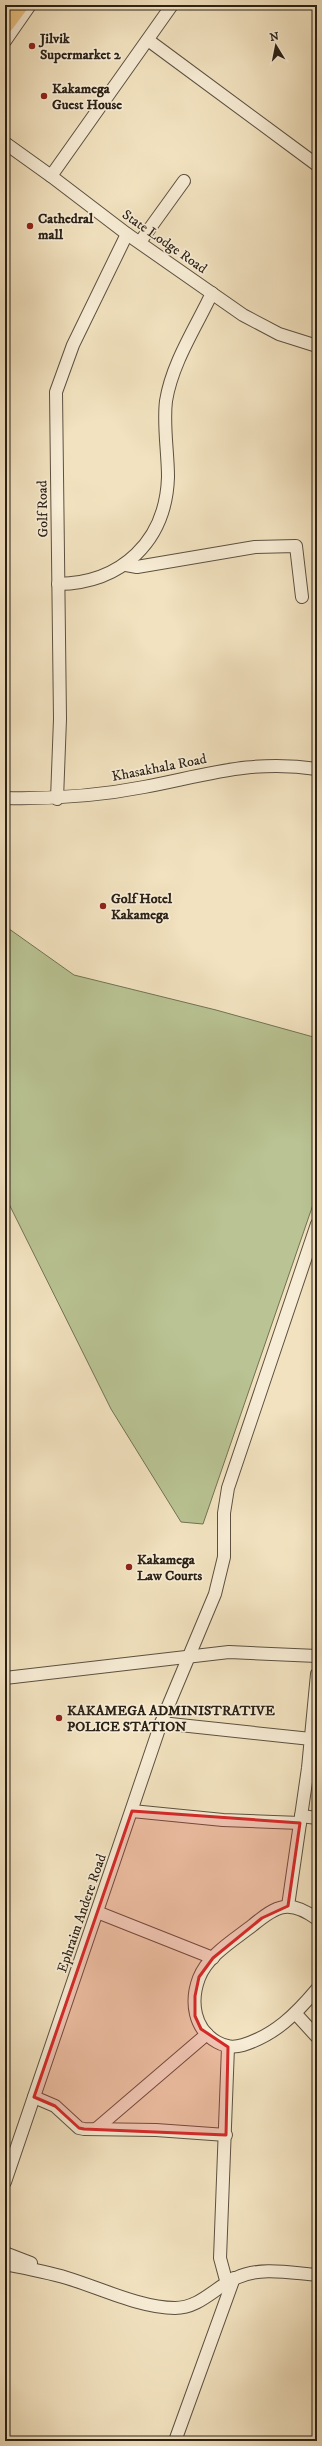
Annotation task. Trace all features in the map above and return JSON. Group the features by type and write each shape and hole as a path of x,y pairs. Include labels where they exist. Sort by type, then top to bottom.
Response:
{"street":[{"path":"5,28 14,17 30,5"},
{"path":"52,176 172,5"},
{"path":"5,41 14,17"},
{"path":"148,40 317,165"},
{"name":"State Lodge Road","path":"5,143 52,176 127,234 262,326 317,346"},
{"path":"140,242 184,181"},
{"name":"Golf Road","path":"57,799 60,719 56,392 72,346 127,234"},
{"path":"58,584 78,584 126,565 157,528 166,498 166,402 169,386 174,372 212,293"},
{"path":"126,565 137,567 255,547 296,546 302,597"},
{"name":"Khasakhala Road","path":"5,798 57,799 142,787 245,766 269,764 317,769"},
{"name":"Ephraim Andere Road","path":"5,2182 161,1724 215,1594 224,1557 224,1513 228,1488 317,1224"},
{"path":"5,1678 189,1656 255,1652 317,1656"},
{"path":"288,1906 301,1820 317,1674"},
{"path":"161,1724 311,1739"},
{"path":"132,1810 224,1820 301,1820 317,1818"},
{"path":"317,1919 302,1908 288,1906 274,1910 262,1918 213,1958 199,1977 195,1996 195,2016 201,2029 228,2048 256,2040 285,2023 296,2014 317,1989"},
{"path":"97,1912 213,1958"},
{"path":"296,2014 317,2037"},
{"path":"96,2129 207,2034"},
{"path":"175,2441 231,2281 220,2258 226,2135 228,2048"},
{"path":"34,2097 54,2106 79,2128 156,2130 226,2135"},
{"path":"5,2253 65,2277 155,2307 176,2309 190,2306 231,2281 254,2272 317,2275"},
{"path":"5,2264 65,2277"}],"highlighted area":[{"path":"132,1811 300,1823 288,1906 262,1918 213,1958 199,1977 195,1996 195,2016 201,2029 228,2047 226,2135 84,2129 79,2128 55,2106 34,2097"}],"green space":[{"path":"5,926 74,975 216,1010 317,1038 317,1193 203,1524 181,1522 111,1409 5,1196"}],"place":[{"name":"Jilvik Supermarket 2","path":"32,46"},
{"name":"Kakamega Guest House","path":"44,96"},
{"name":"Cathedral mall","path":"30,226"},
{"name":"Golf Hotel Kakamega","path":"103,906"},
{"name":"Kakamega Law Courts","path":"129,1567"},
{"name":"KAKAMEGA ADMINISTRATIVE POLICE STATION","path":"59,1718"}]}
